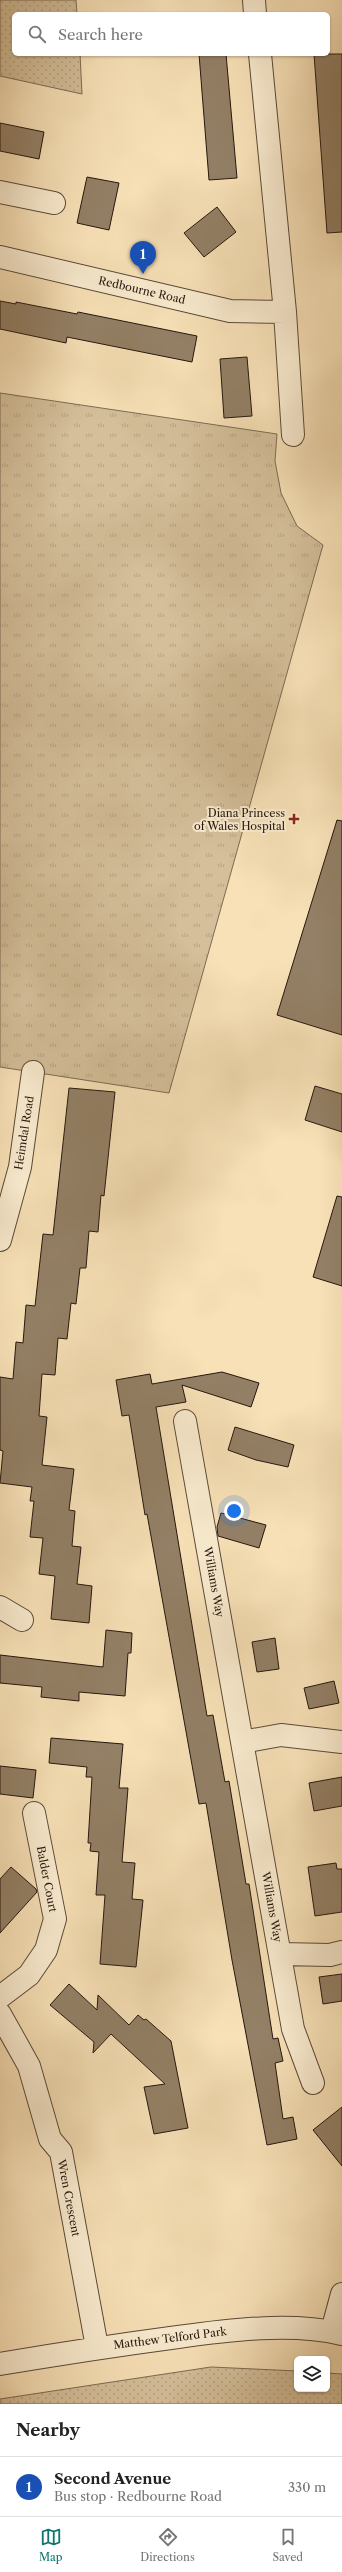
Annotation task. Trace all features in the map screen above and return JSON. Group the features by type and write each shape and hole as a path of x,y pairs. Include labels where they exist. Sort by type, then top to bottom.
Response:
{"street":[{"path":"254,0 256,12"},
{"path":"260,56 285,312 293,435"},
{"path":"0,192 54,203"},
{"name":"Redbourne Road","path":"0,257 230,311 285,312"},
{"name":"Heimdal Road","path":"0,1240 6,1190 20,1167 33,1072"},
{"name":"Williams Way","path":"186,1422 281,1954 293,2029 313,2083"},
{"path":"0,1607 22,1620"},
{"path":"242,1742 281,1735 342,1742"},
{"name":"Balder Court","path":"0,1998 28,1975 33,1969 46,1950 55,1919 34,1813"},
{"name":"Williams Way","path":"281,1954 330,1955 342,1952"},
{"name":"Wren Crescent","path":"0,2014 29,2066 50,2139 60,2152 97,2347"},
{"path":"337,2332 342,2294"},
{"name":"Matthew Telford Park","path":"0,2364 97,2347 221,2331 276,2329 337,2332"}],"green space":[{"path":"0,0 76,0 77,12 12,12 12,56 80,56 82,94 0,76"},
{"path":"0,393 277,434 275,461 281,493 297,526 323,545 169,1093 0,1067"},
{"path":"211,2367 294,2371 294,2392 330,2392 330,2373 342,2374 342,2404 0,2404 0,2399"}],"building":[{"path":"342,54 342,232 327,233 314,56"},
{"path":"199,56 226,56 237,178 209,180"},
{"path":"0,123 44,132 39,159 0,151"},
{"path":"87,177 119,183 109,230 77,223"},
{"path":"217,207 236,232 204,257 184,233"},
{"path":"0,301 16,304 16,302 77,314 78,312 197,336 192,362 67,337 66,343 0,329"},
{"path":"247,357 252,416 224,418 220,359"},
{"path":"337,820 342,821 342,1035 277,1015"},
{"path":"315,1086 342,1094 342,1132 305,1120"},
{"path":"69,1088 115,1092 104,1196 101,1195 98,1232 89,1231 86,1268 80,1268 76,1304 71,1303 67,1339 58,1338 55,1375 42,1374 39,1416 47,1417 42,1465 74,1469 69,1510 75,1511 72,1546 81,1547 77,1584 92,1586 89,1623 51,1619 55,1576 39,1574 43,1538 30,1537 34,1501 30,1501 32,1487 0,1483 3,1451 0,1450 0,1377 13,1379 16,1342 23,1343 26,1305 35,1306 43,1234 53,1235"},
{"path":"337,1196 342,1197 342,1286 313,1277"},
{"path":"222,1372 259,1383 251,1407 182,1385 186,1402 156,1407 207,1716 213,1715 225,1782 229,1781 246,1884 249,1884 273,2039 278,2038 283,2061 275,2063 283,2119 293,2117 297,2139 267,2145 232,1960 206,1803 199,1804 147,1514 145,1515 129,1415 122,1416 116,1380 150,1374 152,1384"},
{"path":"235,1427 294,1445 288,1467 256,1460 228,1450"},
{"path":"221,1513 266,1525 259,1548 218,1536 217,1527"},
{"path":"106,1630 132,1633 131,1653 128,1653 125,1696 79,1692 79,1701 41,1697 42,1687 0,1683 0,1655 103,1667"},
{"path":"275,1638 279,1669 257,1672 252,1642"},
{"path":"334,1681 339,1703 309,1709 304,1688"},
{"path":"51,1738 123,1744 119,1788 128,1788 122,1862 135,1863 132,1899 143,1900 136,1967 100,1964 105,1895 96,1895 99,1852 90,1851 91,1843 88,1843 92,1777 86,1777 87,1767 49,1763"},
{"path":"0,1766 36,1770 33,1798 0,1794"},
{"path":"342,1777 342,1806 314,1811 309,1783"},
{"path":"336,1863 337,1869 342,1869 342,1912 315,1916 308,1867"},
{"path":"11,1867 36,1889 37,1892 0,1933 0,1879"},
{"path":"342,1974 342,2001 323,2004 319,1977"},
{"path":"69,1984 97,2010 98,1995 129,2025 138,2015 144,2020 146,2019 171,2041 188,2128 154,2134 144,2087 165,2084 111,2034 93,2053 94,2042 50,2005"},
{"path":"342,2107 342,2166 313,2130"}],"place":[{"name":"Second Avenue","path":"143,274"},
{"name":"Diana Princess of Wales Hospital","path":"294,819"}]}
